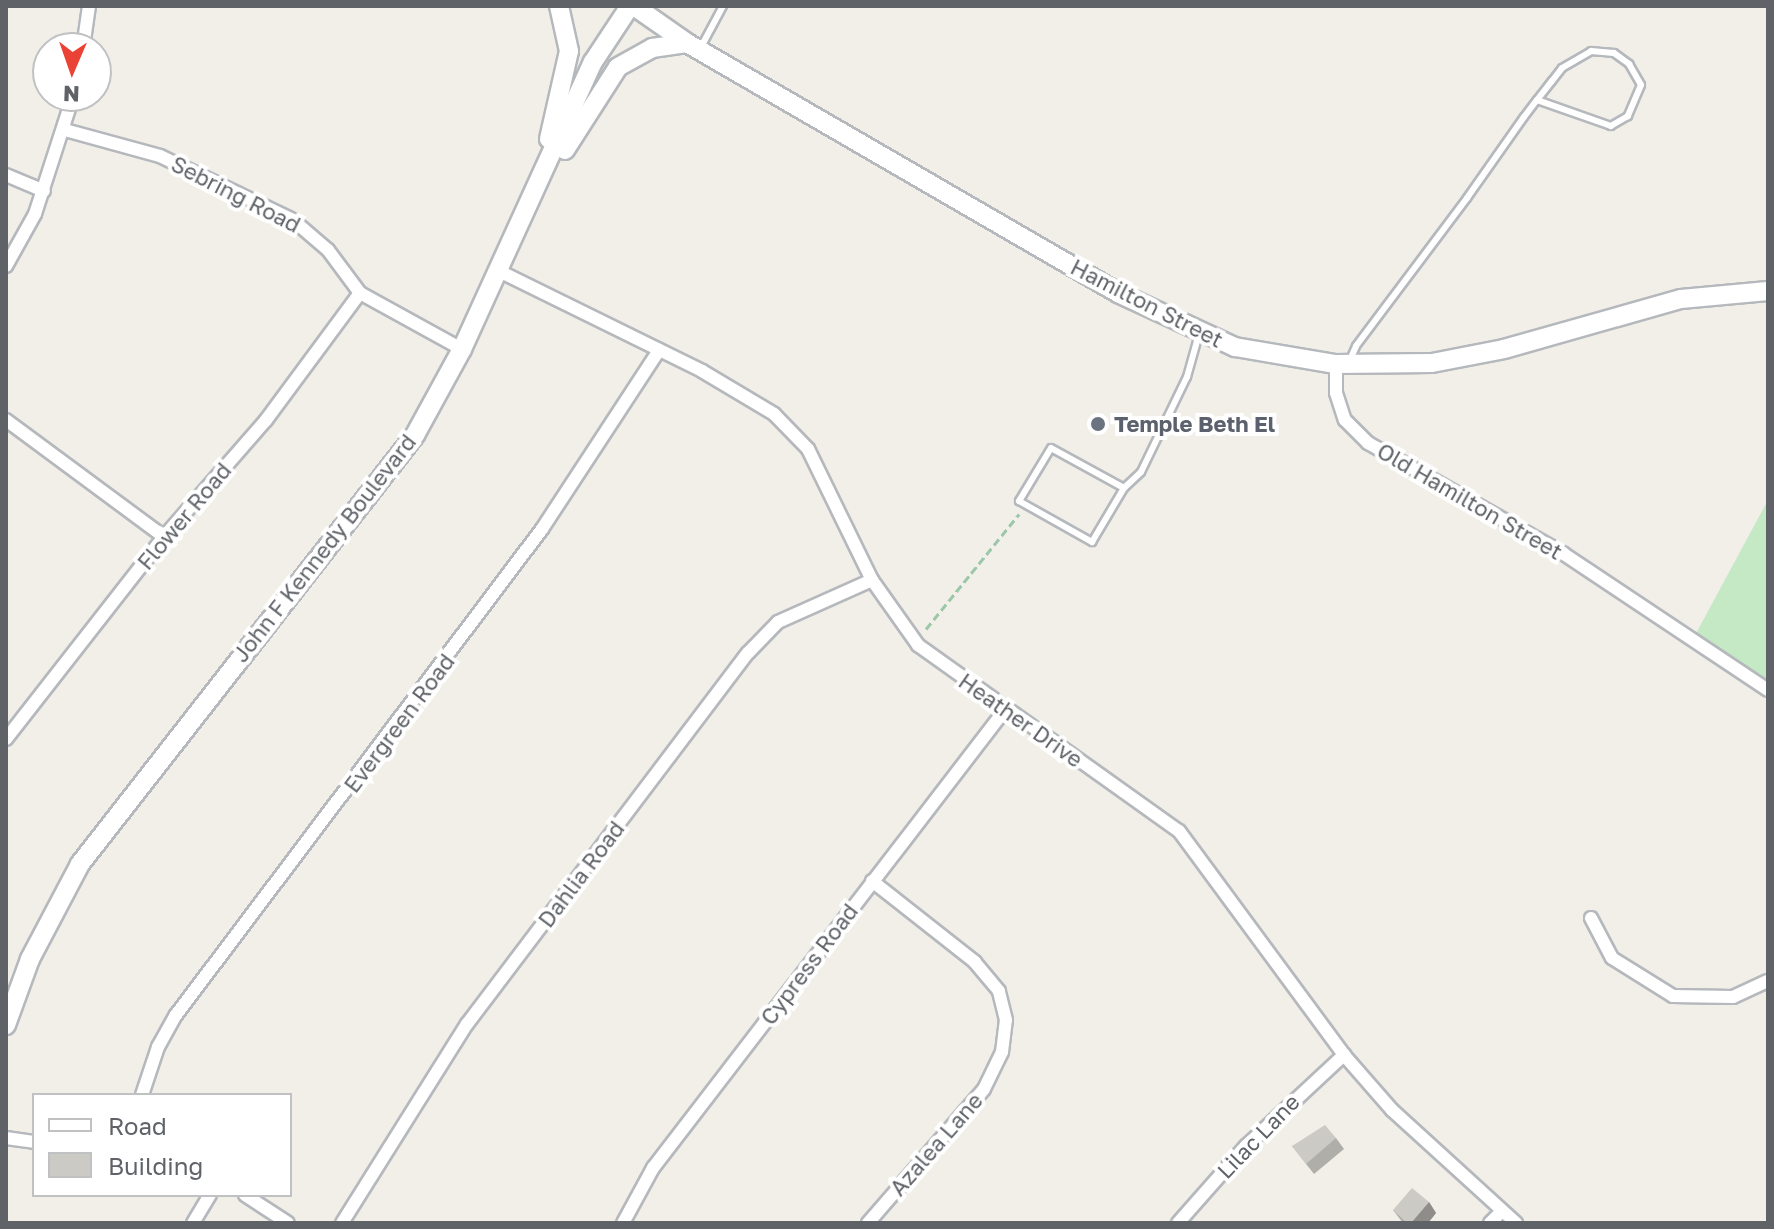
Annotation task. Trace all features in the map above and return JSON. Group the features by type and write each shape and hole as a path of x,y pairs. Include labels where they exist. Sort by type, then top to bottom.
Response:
{"street":[{"path":"85,32 89,6"},
{"path":"533,200 567,71 568,35 559,6"},
{"name":"John F Kennedy Boulevard","path":"6,1025 30,959 80,864 280,603 376,489 415,435 462,349 533,200 593,62 632,6"},
{"name":"Hamilton Street","path":"632,6 693,47 1199,334 1246,349 1342,364 1467,358 1646,306 1768,291"},
{"path":"533,200 618,67 642,52 693,47"},
{"path":"6,266 44,191 69,112"},
{"name":"Sebring Road","path":"65,130 160,156 293,220 328,250 360,293 462,349"},
{"path":"6,175 44,191"},
{"name":"Heather Drive","path":"499,271 659,350 774,414 794,433 842,513 872,580 918,645 1004,711 1179,831 1344,1055 1392,1110 1516,1223"},
{"name":"Flower Road","path":"6,739 164,537 266,420 360,293"},
{"name":"Evergreen Road","path":"143,1093 158,1047 176,1015 542,529 659,350"},
{"name":"Old Hamilton Street","path":"1342,364 1336,393 1345,420 1368,443 1648,608 1768,690"},
{"path":"6,420 164,537"},
{"name":"Dahlia Road","path":"342,1223 467,1024 748,653 778,622 872,580"},
{"name":"Cypress Road","path":"623,1223 653,1168 1004,711"},
{"name":"Azalea Lane","path":"868,1223 984,1089 1002,1052 1006,1020 999,991 975,962 872,881"},
{"path":"1591,918 1612,958 1673,996 1733,997 1768,981"},
{"name":"Lilac Lane","path":"1178,1223 1264,1127 1344,1055"},
{"path":"6,1138 32,1142"},
{"path":"193,1223 209,1197"},
{"path":"248,1197 288,1223"},
{"path":"1490,1223 1502,1211"}],"lane":[{"path":"693,47 723,6"},
{"path":"1342,364 1537,100 1562,68 1591,51 1623,58 1641,85 1628,116 1611,126 1595,125 1537,100"},
{"path":"1124,488 1051,448 1019,501 1092,542 1124,488 1141,472 1187,377 1199,334"}],"path":[{"path":"926,629 1026,506"}],"green space":[{"path":"1768,500 1768,696 1693,639"}],"building":[{"path":"1325,1125 1336,1138 1306,1164 1292,1146"},
{"path":"1412,1188 1429,1202 1411,1223 1407,1223 1393,1210"}],"place":[{"name":"Temple Beth El","path":"1098,424"}]}
